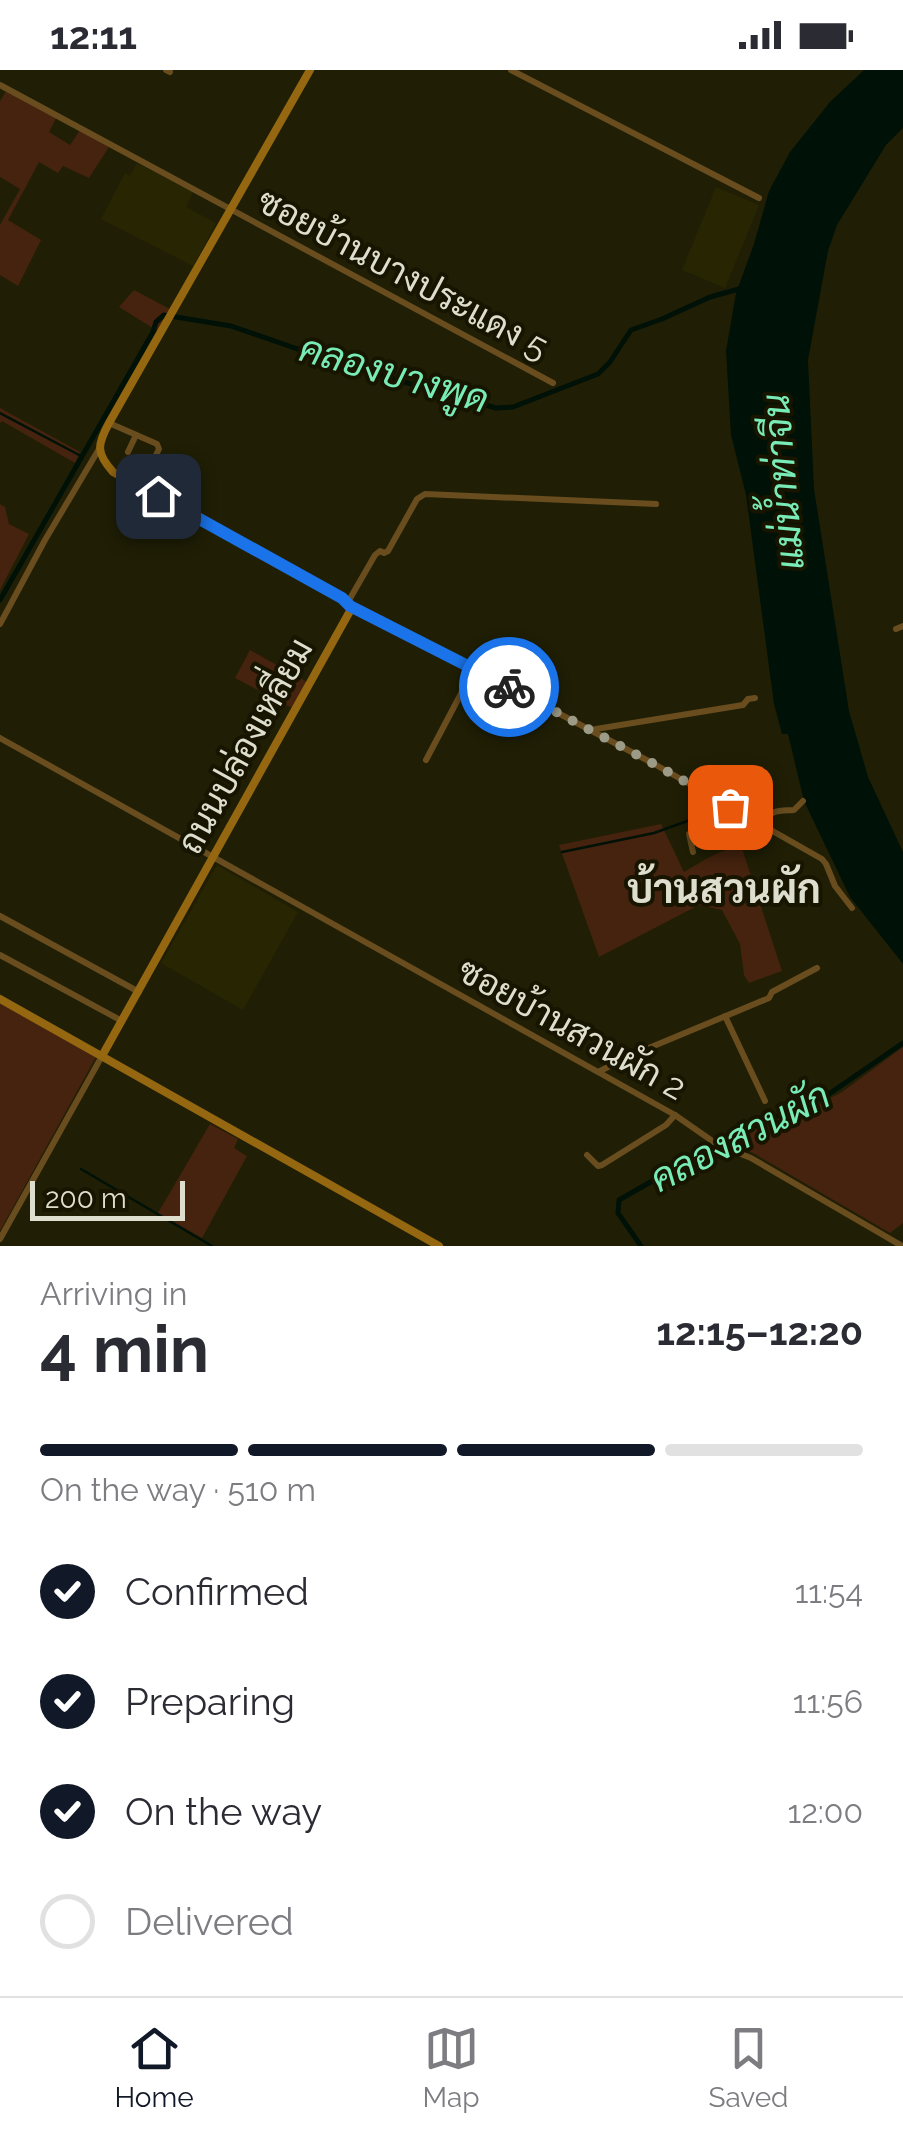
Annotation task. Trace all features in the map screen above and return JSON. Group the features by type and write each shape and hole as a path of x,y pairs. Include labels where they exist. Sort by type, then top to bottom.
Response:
{"street":[{"path":"0,624 99,449 101,437 310,70"},
{"path":"511,70 759,198"},
{"name":"ซอยบ้านบางประแดง 5","path":"0,85 553,383"},
{"path":"109,423 158,446 152,464"},
{"path":"128,452 136,435"},
{"path":"99,449 114,472 349,604 822,859 835,886 852,908"},
{"path":"349,604 375,555 386,553 418,499 426,494 656,504"},
{"name":"ถนนปล่องเหลี่ยม","path":"0,1239 349,616 349,604"},
{"path":"426,760 474,669"},
{"path":"589,730 740,706 755,698"},
{"name":"ซอยบ้านสวนผัก 2","path":"0,738 902,1246"},
{"path":"759,824 780,810 794,810 802,800"},
{"path":"693,852 689,834 724,814 728,806"},
{"path":"0,916 139,992"},
{"path":"0,955 122,1021"},
{"path":"599,1072 769,998 772,992 817,968"},
{"path":"0,999 439,1246"},
{"path":"725,1016 765,1101"},
{"path":"587,1155 598,1166 602,1165 666,1125 675,1115"}],"shaded area":[{"path":"6,91 56,118 49,132 70,145 80,130 109,147 89,178 63,166 58,173 39,162 8,220 41,240 18,286 0,275 0,225 20,189 0,177 0,101"},
{"path":"137,163 193,192 186,207 216,223 193,266 101,219 125,173 130,176"},
{"path":"716,187 759,205 725,288 682,270"},
{"path":"134,290 170,309 159,329 119,307"},
{"path":"0,408 80,452 75,463 0,423"},
{"path":"0,504 5,507 9,524 29,534 0,590"},
{"path":"250,650 307,682 292,708 235,678"},
{"path":"661,824 684,872 719,853 742,848 782,971 749,983 744,975 740,944 722,910 699,905 599,957 559,845"},
{"path":"217,865 298,912 243,1010 161,963"},
{"path":"0,1003 96,1057 0,1231"},
{"path":"903,1047 903,1223 890,1233 730,1143 842,1092"},
{"path":"210,1124 238,1139 234,1148 247,1156 202,1238 158,1213"}],"water":[{"name":"แม่น้ำท่าจีน","path":"864,70 903,70 903,128 886,145 837,225 828,251 808,360 814,489 849,711 868,777 903,852 903,964 850,897 804,801 788,734 782,734 774,704 746,495 731,435 726,351 736,293 769,191 790,152 830,102"}],"waterway":[{"name":"คลองบางพูด","path":"0,600 156,322 164,315 231,326 341,364 496,408 513,407 598,374 631,330 739,289"},
{"path":"0,413 81,456"},
{"path":"562,852 654,833 707,814 724,798"},
{"name":"คลองสวนผัก","path":"641,1246 618,1213 619,1200 729,1137 829,1094 903,1043"},
{"path":"81,1169 212,1246"}],"way so far":[{"path":"509,687 730,807"}],"district":[{"name":"บ้านสวนผัก","path":"724,889"}],"route":[{"path":"158,496 350,606 509,687"}]}
